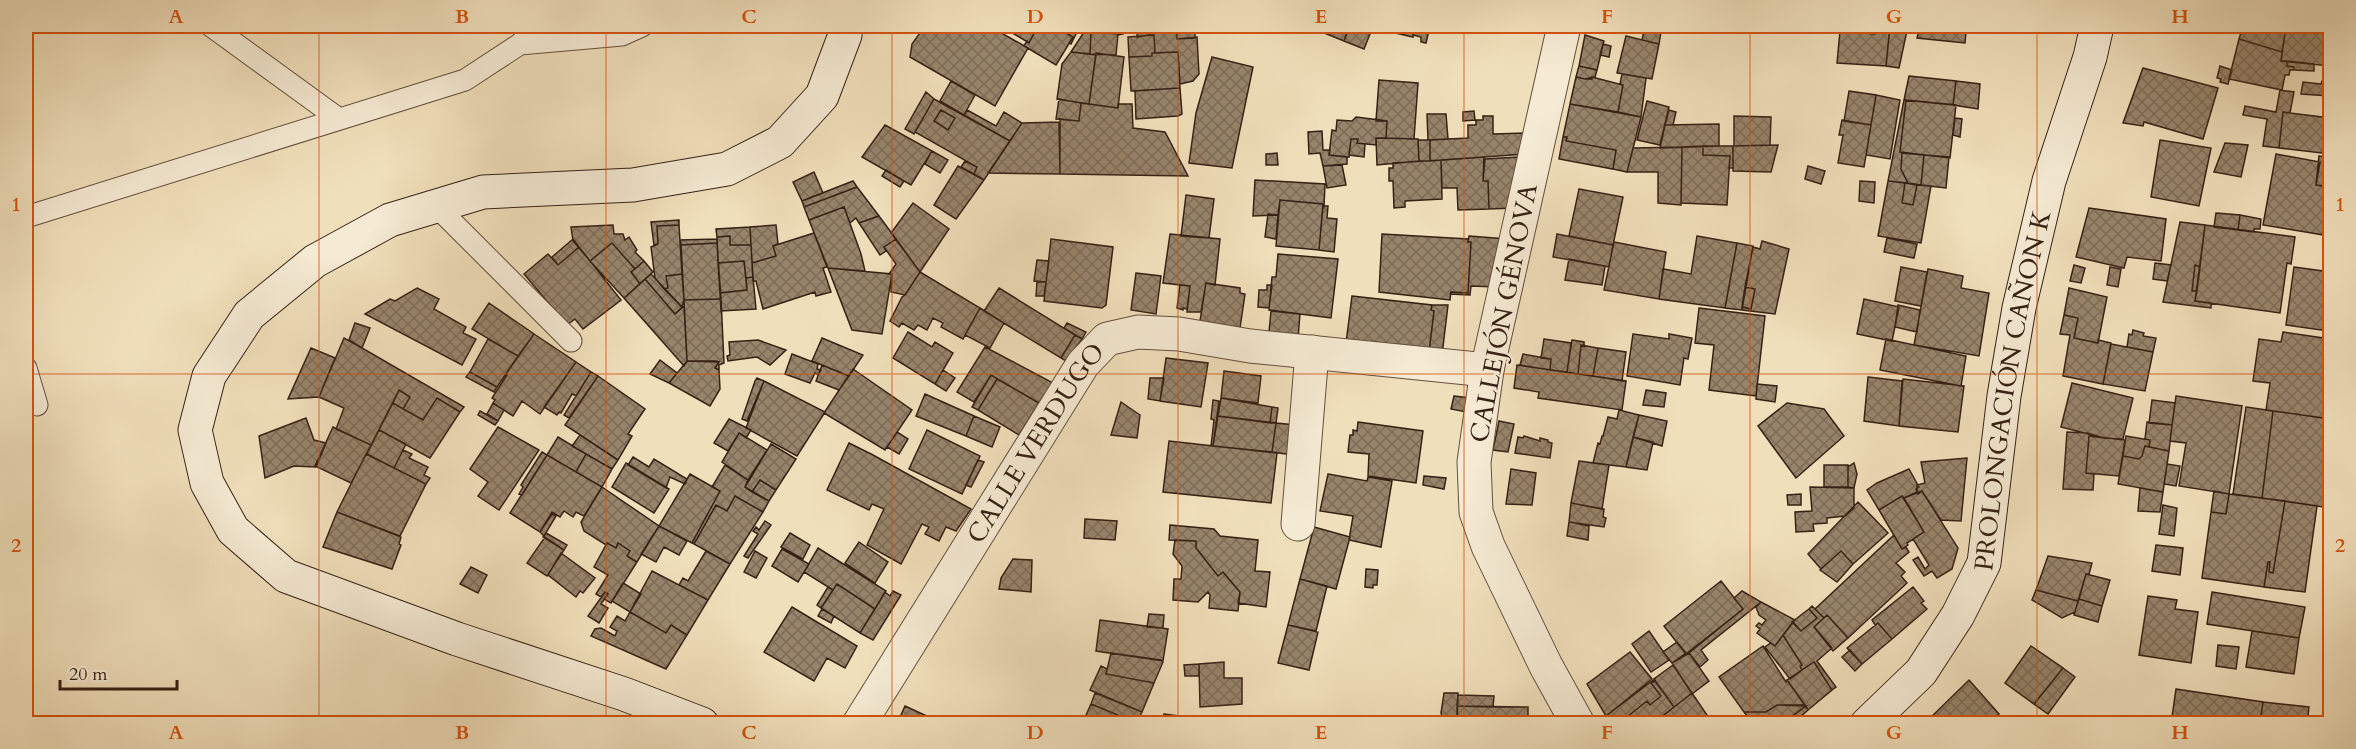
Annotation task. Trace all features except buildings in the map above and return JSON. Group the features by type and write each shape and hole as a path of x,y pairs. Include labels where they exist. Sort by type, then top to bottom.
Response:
{"street":[{"path":"702,723 624,694 457,639 286,576 233,530 207,483 195,430 209,376 249,315 315,261 390,220 483,192 633,184 727,169 780,142 822,96 845,35 846,26"},
{"name":"CALLEJÓN GÉNOVA","path":"1564,26 1487,370 1474,462 1476,512 1488,546 1541,656 1578,723"},
{"name":"PROLONGACIÓN CAÑON K","path":"1867,723 1921,672 1958,615 1984,563 2004,396 2019,308 2049,181 2090,57 2097,26"},
{"name":"CALLE VERDUGO","path":"859,723 1083,364 1107,339 1138,332 1179,334 1250,346 1487,370"},
{"path":"1298,524 1312,352"}],"lane":[{"path":"211,26 339,119"},
{"path":"26,217 465,80 520,45 538,26"},
{"path":"520,45 622,35 642,26"},
{"path":"436,206 571,341"},
{"path":"26,368 36,405"}]}
